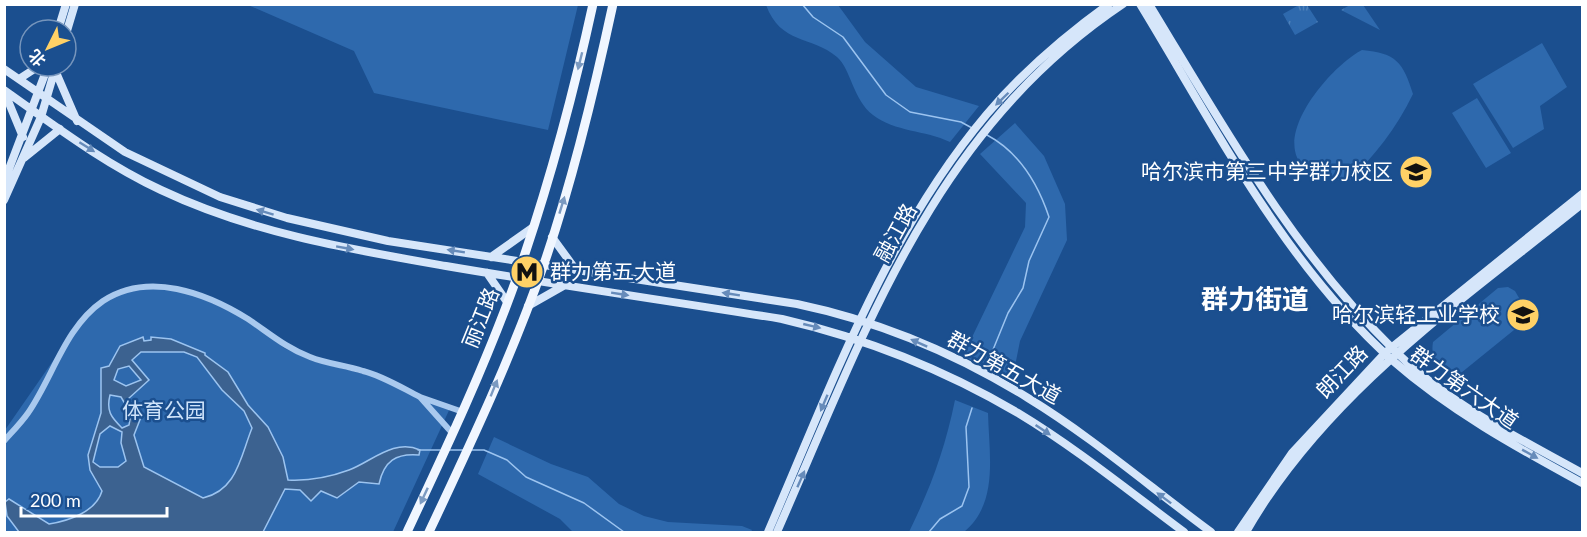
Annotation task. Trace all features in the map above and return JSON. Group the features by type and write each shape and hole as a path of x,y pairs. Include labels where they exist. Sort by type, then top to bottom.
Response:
{"main road":[{"name":"丽江路","path":"407,532 463,412 517,278 561,136 593,4"},
{"name":"丽江路","path":"429,532 472,442 544,265 584,132 613,4"},
{"name":"融江路","path":"768,532 852,338 866,321 911,239 976,134 1063,41 1109,4"},
{"name":"融江路","path":"991,116 1070,46 1123,4"},
{"name":"群力第六大道","path":"1140,4 1271,217 1306,265 1352,318 1391,353 1495,435 1582,483"},
{"name":"群力第六大道","path":"1149,4 1254,178 1312,260 1391,353 1496,425 1582,473"},
{"name":"群力第五大道","path":"4,69 124,152 168,174 252,208 388,241 797,304 866,321 973,366 1001,382 1046,410 1211,532"},
{"path":"4,182 38,94 47,78"},
{"path":"4,200 41,117 51,78"},
{"path":"58,78 78,122"},
{"path":"4,91 23,137"},
{"name":"群力第五大道","path":"4,91 41,117 160,190 252,225 339,247 517,278 782,319 852,338 900,355 993,400 1064,444 1184,532"},
{"path":"23,159 60,129"},
{"name":"朗江路","path":"1238,532 1292,453 1391,353 1582,194"},
{"name":"朗江路","path":"1246,532 1308,446 1391,353 1582,204"},
{"path":"491,257 532,228"},
{"path":"552,237 576,270"},
{"path":"487,273 507,302"},
{"path":"528,306 565,285"},
{"name":"融江路","path":"777,532 861,342 866,321"}],"street":[{"path":"4,441 29,412 64,347 84,320 103,302 122,292 146,286 171,287 201,295 247,319 284,345 301,353 328,363 363,371 420,398 463,412"},
{"path":"420,398 453,434"}],"green space":[{"path":"248,5 578,5 548,130 374,93 354,51"},
{"path":"766,5 838,5 865,42 916,87 979,106 950,142 882,121 866,109 846,69 837,57 817,45 788,33 772,18"},
{"path":"1299,5 1307,5 1318,22 1295,35 1283,14"},
{"path":"1350,5 1363,5 1380,30 1341,10"},
{"path":"1542,43 1567,87 1540,106 1544,129 1513,148 1473,84"},
{"path":"1362,50 1374,51 1396,61 1406,74 1413,94 1384,141 1347,183 1307,170 1297,157 1294,140 1299,122 1308,104 1321,86 1349,58"},
{"path":"1477,98 1511,153 1486,168 1452,113"},
{"path":"1015,123 1044,156 1065,204 1067,240 1020,341 1012,381 963,356 1025,227 1026,203 980,154"},
{"name":"体育公园","path":"139,285 169,285 252,320 284,348 312,361 368,375 451,406 393,532 5,532 5,430 82,319 101,299"},
{"path":"1508,287 1515,291 1530,317 1456,377 1445,372 1434,359 1433,342 1498,288"},
{"path":"955,400 988,413 990,477 983,507 964,532 909,532 936,468"},
{"path":"494,437 551,464 588,477 619,504 644,516 668,522 742,526 752,530 751,532 573,532 560,519 478,474"}],"shaded area":[{"path":"143,337 144,341 151,340 151,337 171,339 205,353 228,372 248,405 268,427 283,457 288,480 327,477 357,466 383,452 401,447 420,450 419,455 404,455 392,460 384,469 379,484 359,482 337,498 321,491 311,501 300,490 285,489 263,532 19,532 7,516 5,502 9,499 49,524 64,521 88,510 99,498 102,491 90,470 88,455 101,413 101,368 109,366 120,346","holes":["141,352 184,352 197,357 222,390 244,411 252,428 236,471 223,488 214,494 203,498 144,467 134,435 141,417 128,399 149,380 132,360","129,366 141,380 126,386 114,380 118,369","110,395 121,397 131,414 129,425 122,428 115,420 109,410","110,426 122,432 121,443 126,461 118,467 100,467 93,462 100,434"]}],"waterway":[{"path":"802,4 813,17 843,37 886,95 910,112 961,122 972,128"},
{"path":"987,135 1009,150 1026,170 1049,217 1029,261 1023,288 1008,313 988,362"},
{"path":"929,532 940,519 962,506 969,487 966,427 972,408"},
{"path":"418,450 440,450"},
{"path":"448,450 464,450"},
{"path":"472,450 484,450 507,460 526,477 584,503 624,532"}],"place":[{"name":"哈尔滨市第三中学群力校区","path":"1416,172"},
{"name":"群力第五大道","path":"527,272"},
{"name":"哈尔滨轻工业学校","path":"1523,315"}],"district":[{"name":"群力街道","path":"1255,300"}]}
